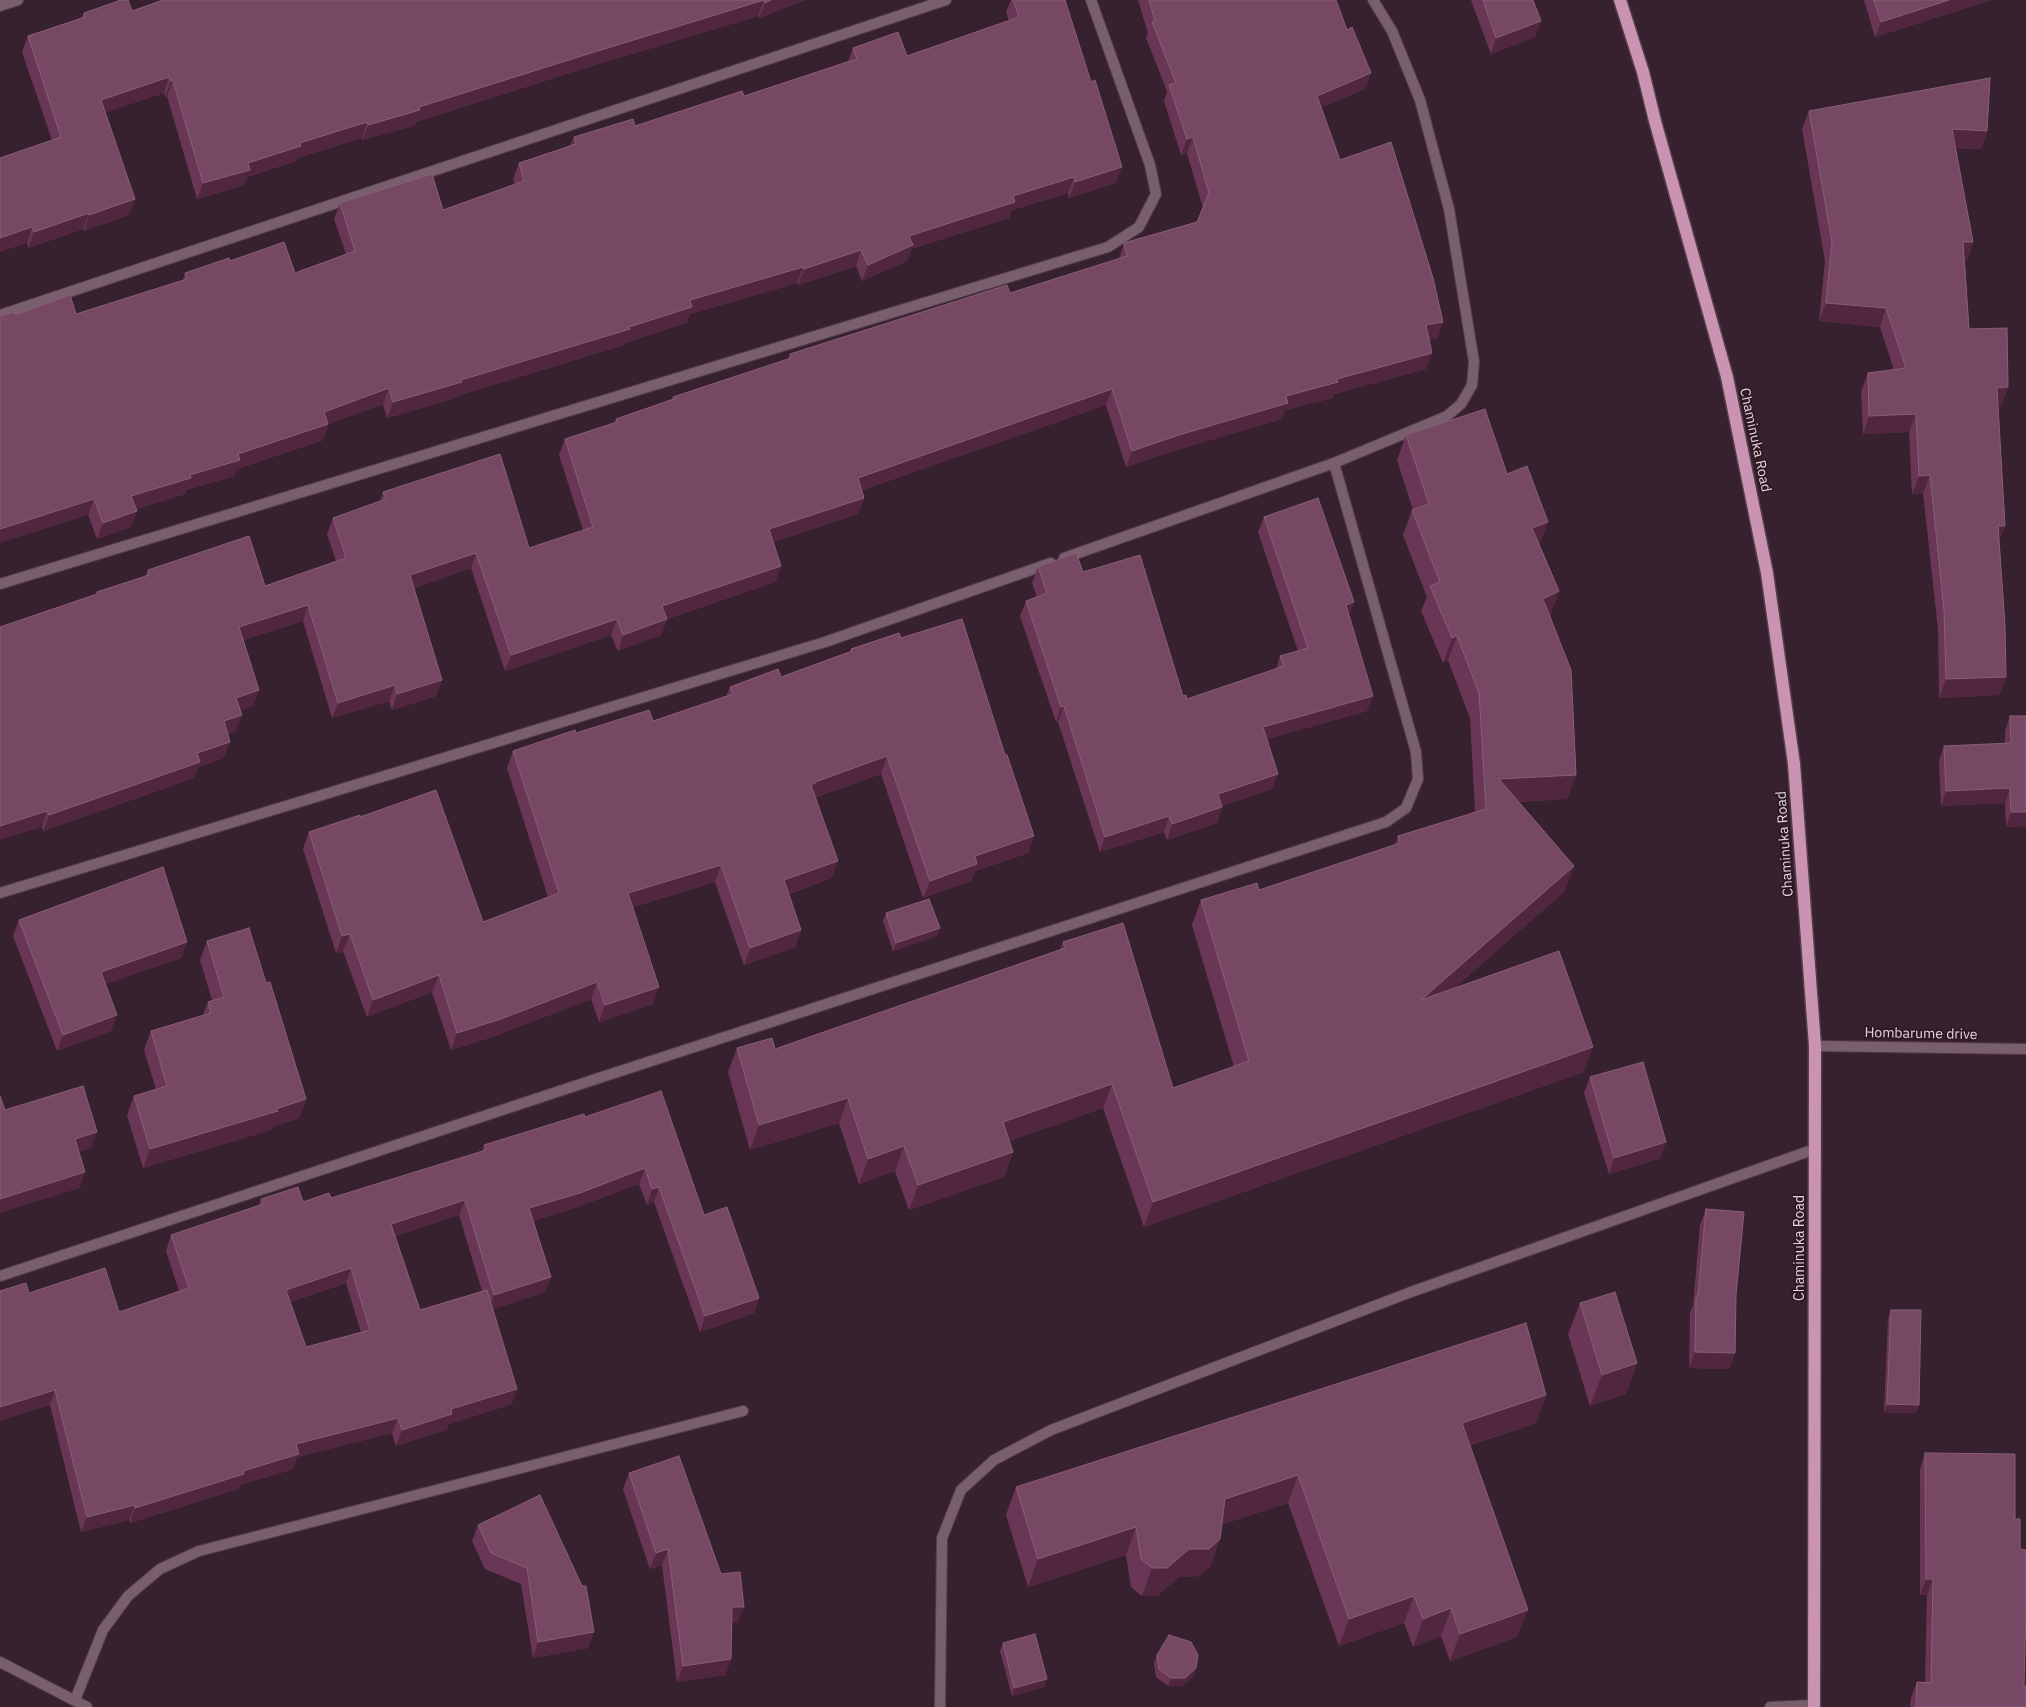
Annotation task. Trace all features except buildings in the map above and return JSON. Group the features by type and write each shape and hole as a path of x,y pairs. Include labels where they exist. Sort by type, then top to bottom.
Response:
{"main road":[{"name":"Chaminuka Road","path":"1620,0 1643,72 1727,377 1767,573 1794,764 1815,1046 1814,1706"}],"street":[{"path":"0,6 18,0"},
{"path":"0,315 946,0"},
{"path":"0,584 1108,247 1139,227 1156,194 1150,165 1092,0"},
{"path":"0,893 825,642 1334,463 1447,416 1461,404 1472,385 1474,362 1448,209 1420,100 1392,31 1373,0"},
{"path":"0,1276 602,1077 1386,822 1406,808 1418,779 1416,752 1334,463"},
{"name":"Hombarume drive","path":"1815,1046 2026,1050"},
{"path":"940,1707 942,1538 961,1490 994,1460 1051,1430 1411,1292 1815,1149"},
{"path":"75,1700 103,1630 128,1596 160,1569 199,1551 743,1411"},
{"path":"0,1662 87,1707"},
{"path":"1770,1707 1814,1706"}]}
